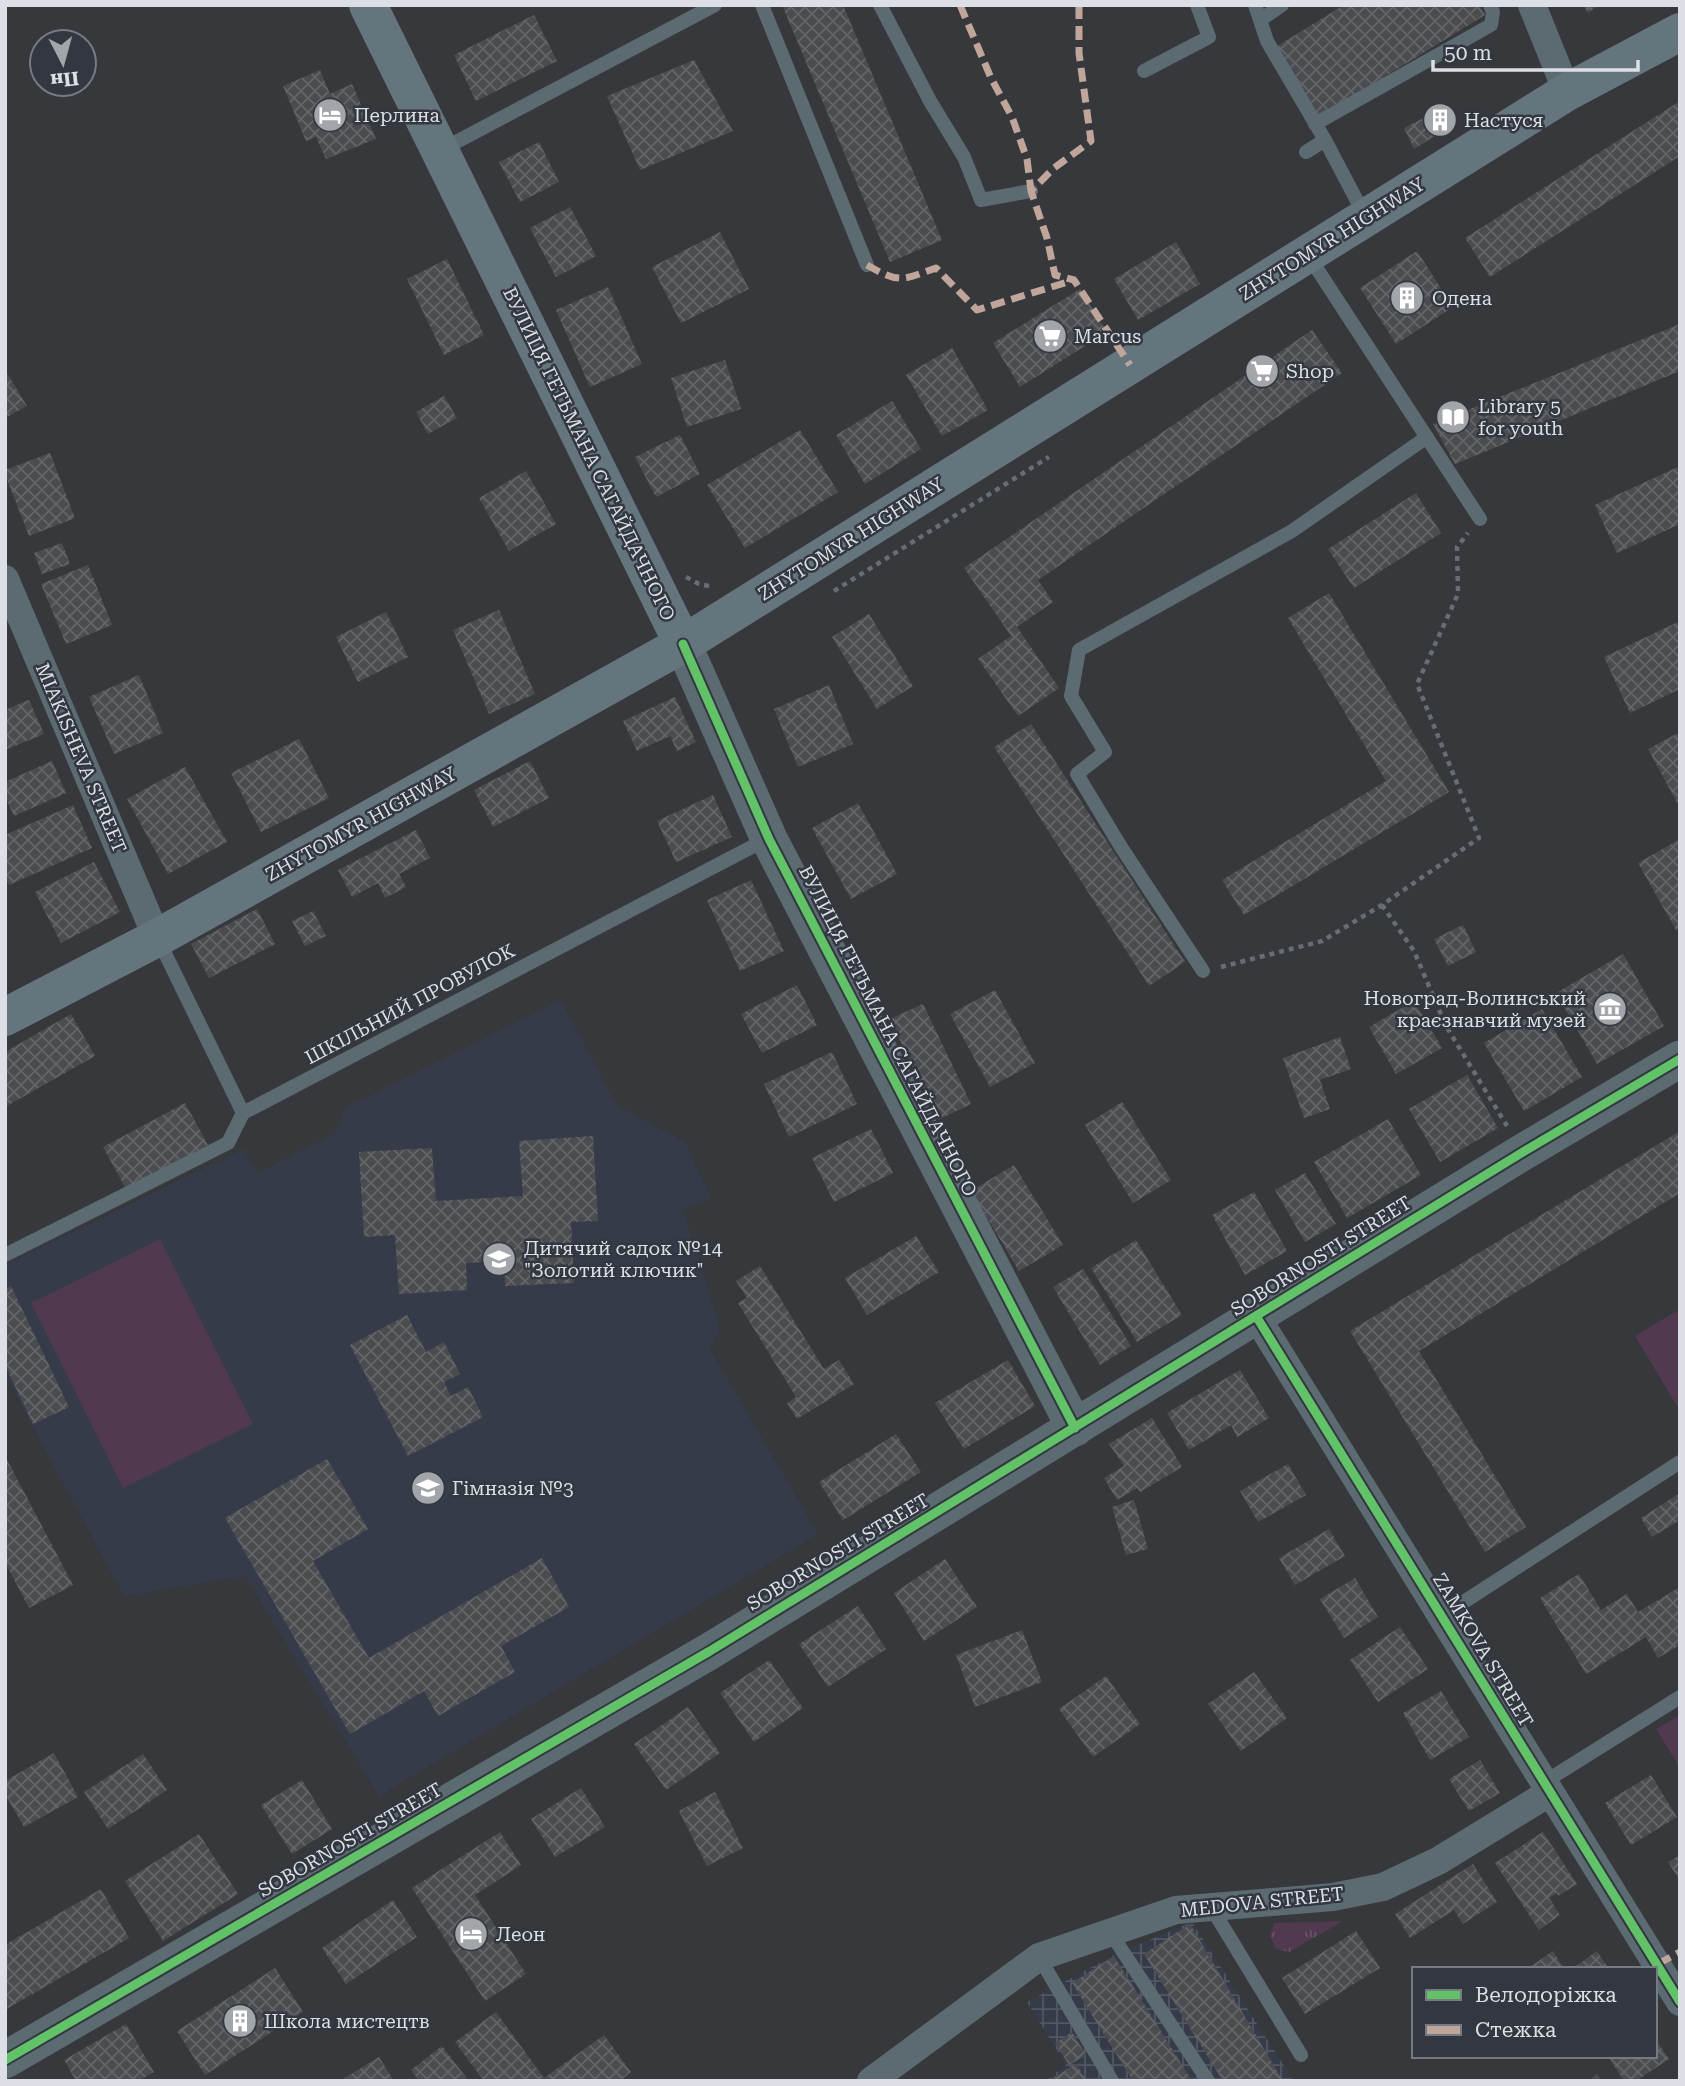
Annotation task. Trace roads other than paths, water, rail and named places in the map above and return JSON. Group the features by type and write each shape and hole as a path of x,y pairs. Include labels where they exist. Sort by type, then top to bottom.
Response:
{"main road":[{"name":"ВУЛИЦЯ ГЕТЬМАНА САГАЙДАЧНОГО","path":"368,5 683,644"},
{"name":"ZHYTOMYR HIGHWAY","path":"5,1017 157,938 683,644 1567,92 1680,32"}],"street":[{"path":"1532,5 1567,92"},
{"name":"MIAKISHEVA STREET","path":"5,579 157,938"},
{"name":"ВУЛИЦЯ ГЕТЬМАНА САГАЙДАЧНОГО","path":"683,644 769,839 1075,1428"},
{"name":"SOBORNOSTI STREET","path":"5,2060 710,1651 1523,1152 1680,1059"},
{"name":"ZAMKOVA STREET","path":"1256,1316 1546,1788 1669,1958 1680,2002"},
{"name":"MEDOVA STREET","path":"871,2081 1039,1956 1176,1910 1333,1897 1383,1887 1438,1861 1546,1788"}],"lane":[{"path":"440,151 715,5"},
{"path":"762,5 867,265"},
{"path":"880,5 930,101 964,157 981,200 1031,191"},
{"path":"1144,71 1209,37 1197,5"},
{"path":"1255,5 1267,41 1325,140 1366,218"},
{"path":"1260,20 1282,5"},
{"path":"1315,124 1491,24 1493,12 1490,5"},
{"path":"1306,152 1325,140"},
{"path":"1307,254 1480,519"},
{"path":"1203,971 1121,847 1077,774 1105,752 1071,696 1079,650 1292,531 1427,437"},
{"name":"ШКІЛЬНИЙ ПРОВУЛОК","path":"243,1113 769,839"},
{"path":"5,1255 228,1143 243,1113 157,938"},
{"path":"1442,1616 1680,1462"},
{"path":"1546,1788 1680,1697"},
{"path":"1211,1906 1301,2055"},
{"path":"1110,1932 1208,2081"},
{"path":"1039,1956 1112,2081"}],"place":[{"name":"Перлина","path":"330,115"},
{"name":"Настуся","path":"1440,120"},
{"name":"Одена","path":"1407,298"},
{"name":"Marcus","path":"1050,336"},
{"name":"Shop","path":"1262,371"},
{"name":"Library 5 for youth","path":"1453,417"},
{"name":"Новоград-Волинський краєзнавчий музей","path":"1610,1009"},
{"name":"Дитячий садок №14 \"Золотий ключик\"","path":"499,1259"},
{"name":"Гімназія №3","path":"428,1488"},
{"name":"Леон","path":"471,1934"},
{"name":"Школа мистецтв","path":"240,2021"}]}
